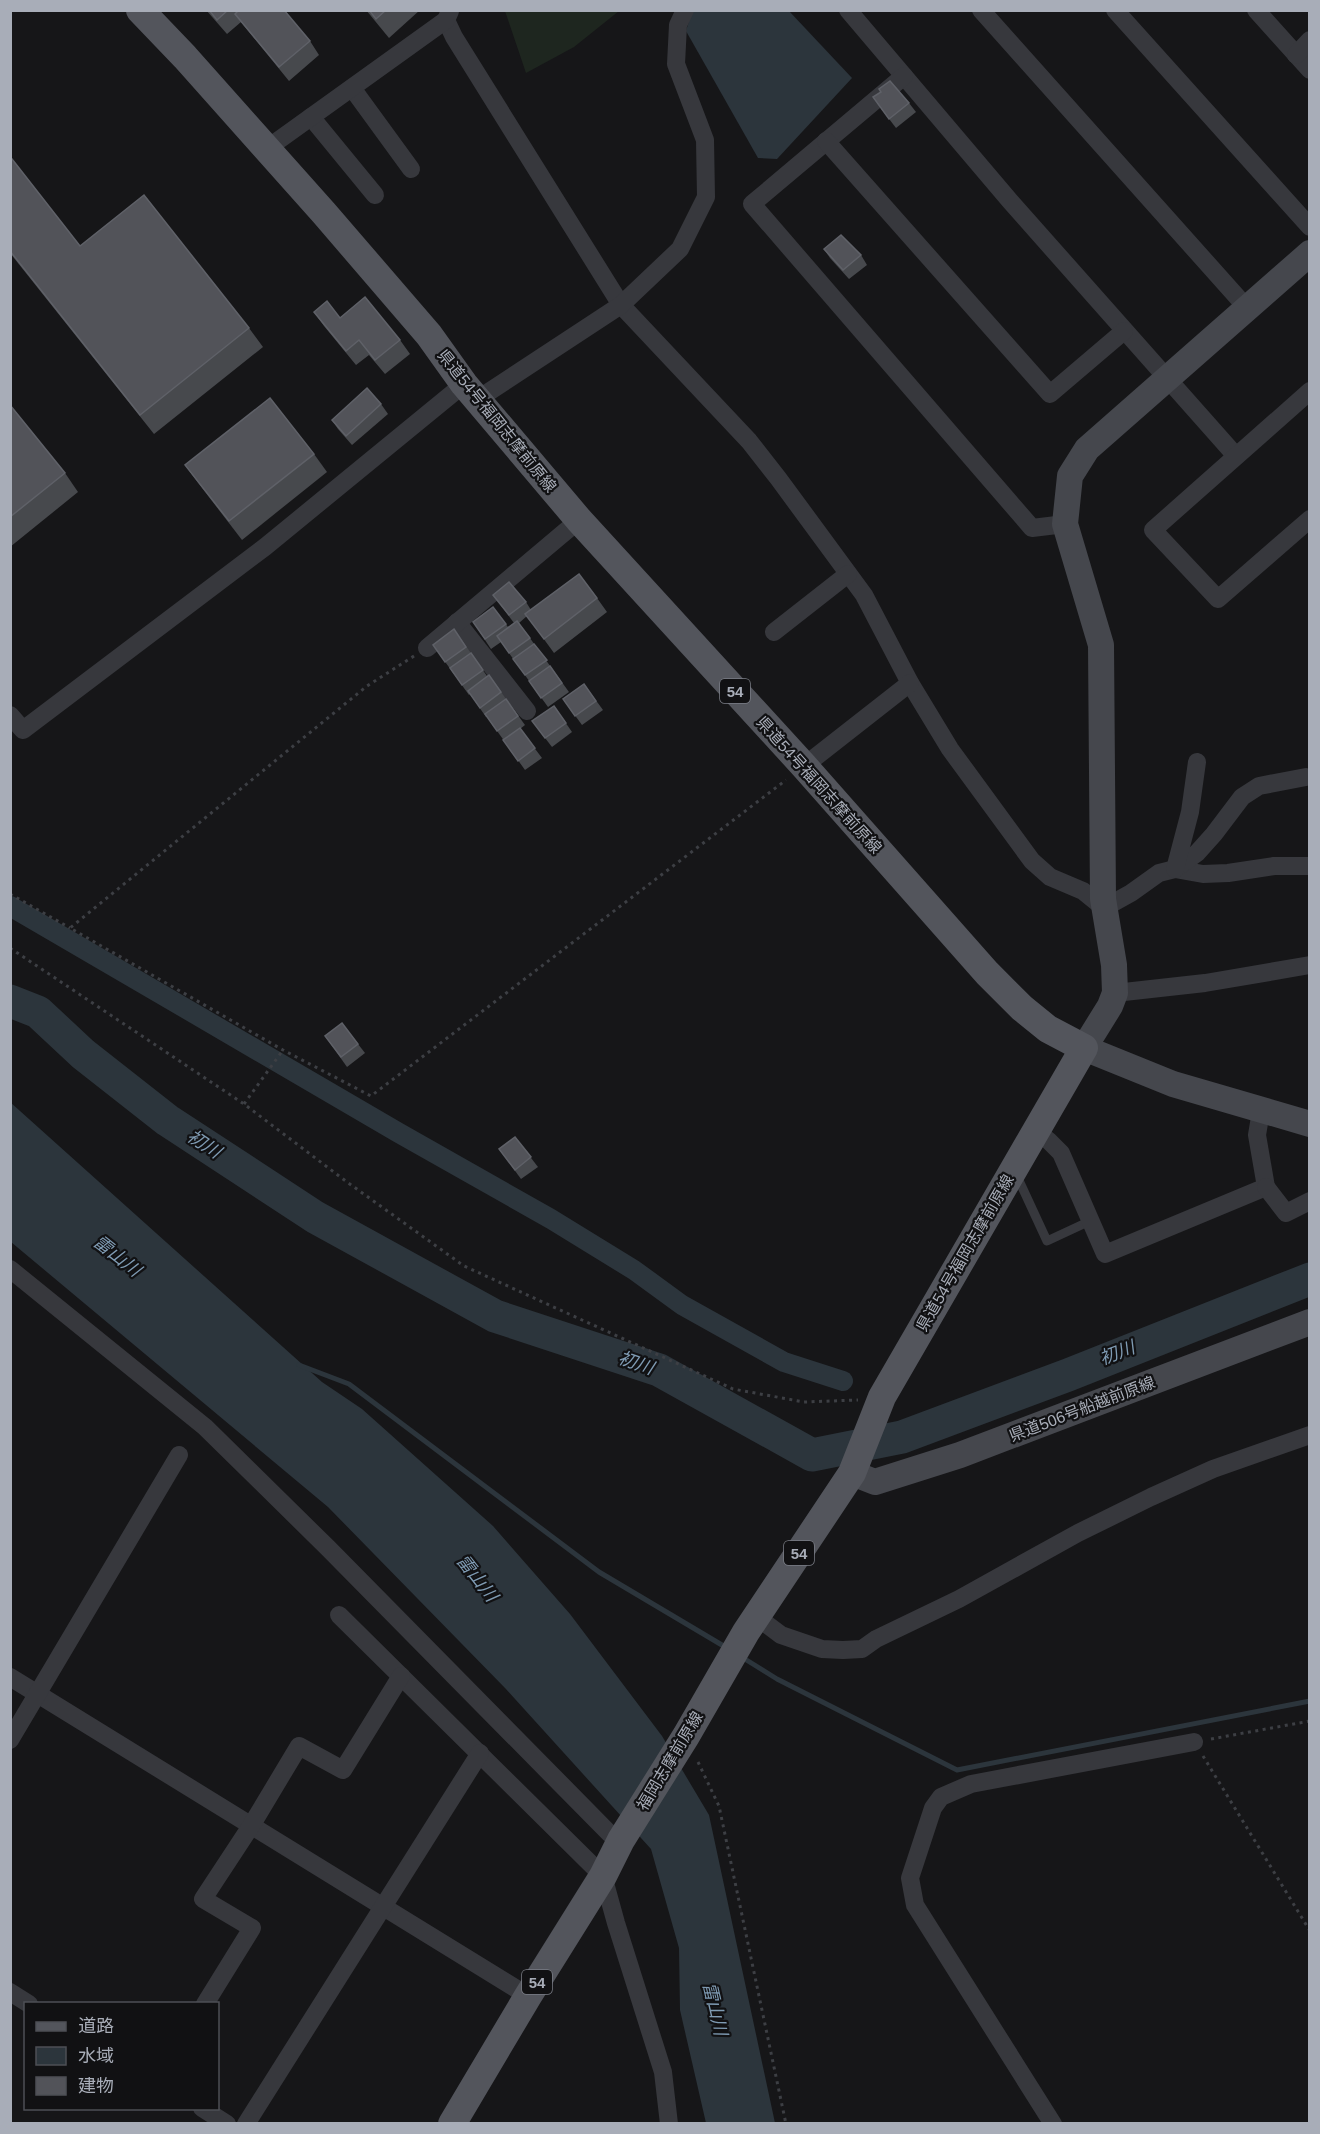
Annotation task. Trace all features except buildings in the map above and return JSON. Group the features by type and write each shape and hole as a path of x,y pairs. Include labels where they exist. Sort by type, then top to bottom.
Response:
{"main road":[{"name":"県道54号福岡志摩前原線","path":"140,10 324,213 429,335 471,392 579,520 804,766 987,973 1022,1008 1048,1029 1084,1048 882,1397"},
{"name":"福岡志摩前原線","path":"452,2124 603,1876 621,1840 752,1624 852,1473 882,1397"}],"street":[{"path":"10,715 23,730 471,392 621,305 680,249 706,197 705,140 676,64 678,25 685,10"},
{"path":"848,10 1124,331 1236,456"},
{"path":"981,10 1247,308"},
{"path":"1115,10 1310,226"},
{"path":"1256,10 1310,70"},
{"path":"265,150 448,15 454,37 621,305 749,441 849,574 864,595 910,683 950,749 1032,861 1050,877 1083,891 1104,908"},
{"path":"1296,55 1310,40"},
{"path":"904,76 752,204 1032,528 1065,524"},
{"path":"352,88 411,169"},
{"path":"311,117 375,195"},
{"path":"826,141 1050,394 1124,331"},
{"path":"1310,253 1087,449 1070,476 1065,524 1101,645 1104,908 1114,965 1115,993 1110,1006 1084,1048 1173,1084 1310,1124"},
{"path":"1310,391 1153,530 1218,599 1310,519"},
{"path":"427,648 579,520"},
{"path":"774,632 849,574"},
{"path":"457,622 527,711"},
{"path":"804,766 910,683"},
{"path":"1175,869 1190,812 1197,762"},
{"path":"1104,908 1131,893 1159,873 1175,869 1197,853 1242,797 1259,786 1306,777"},
{"path":"1175,869 1203,874 1274,866 1310,866"},
{"path":"1115,993 1205,983 1310,965"},
{"path":"1261,1111 1257,1135 1266,1187 1286,1213 1310,1201"},
{"path":"1035,1130 1061,1153 1105,1254 1266,1187"},
{"path":"10,1269 205,1427 328,1548 610,1834 621,1840"},
{"name":"県道506号船越前原線","path":"852,1473 875,1482 960,1455 1310,1322"},
{"path":"752,1624 822,1648 843,1650 862,1648 959,1599 1078,1533 1151,1497 1214,1469 1310,1435"},
{"path":"10,1740 180,1455"},
{"path":"339,1615 603,1876 663,2072 669,2124"},
{"path":"206,2002 252,1928 203,1899 251,1826 299,1746 343,1770 401,1676"},
{"path":"10,1677 528,1996"},
{"path":"1053,2124 915,1905 910,1878 933,1808 941,1797 971,1784 1194,1742"},
{"path":"246,2124 480,1754"},
{"path":"10,1992 26,2002"},
{"path":"204,2110 227,2124"}],"lane":[{"path":"1014,1170 1047,1241 1090,1221"}],"path":[{"path":"70,928 367,686 427,648"},
{"path":"10,894 282,1052 371,1096 804,766"},
{"path":"10,948 244,1104 464,1266 733,1389 804,1402 836,1402 882,1397"},
{"path":"244,1104 282,1052"},
{"path":"1310,1721 1194,1742 1310,1931"},
{"path":"686,1736 719,1806 786,2124"}],"shaded area":[{"path":"505,10 619,11 574,47 526,73"}],"water":[{"path":"692,11 789,11 852,78 777,159 758,158 686,31"},
{"name":"雷山川","path":"10,1102 322,1382 362,1409 493,1526 570,1614 662,1736 709,1815 775,2123 706,2123 680,2010 679,1948 651,1849 505,1688 328,1507 11,1242"}],"waterway":[{"path":"10,906 551,1219 634,1270 682,1305 784,1362 843,1381"},
{"name":"初川","path":"10,1001 38,1012 83,1054 167,1120 315,1217 495,1316 659,1370 812,1455 902,1437 1068,1375 1310,1279"},
{"path":"299,1365 349,1384 599,1572 727,1648"},
{"path":"740,1656 777,1679 957,1770 1310,1701"}]}
